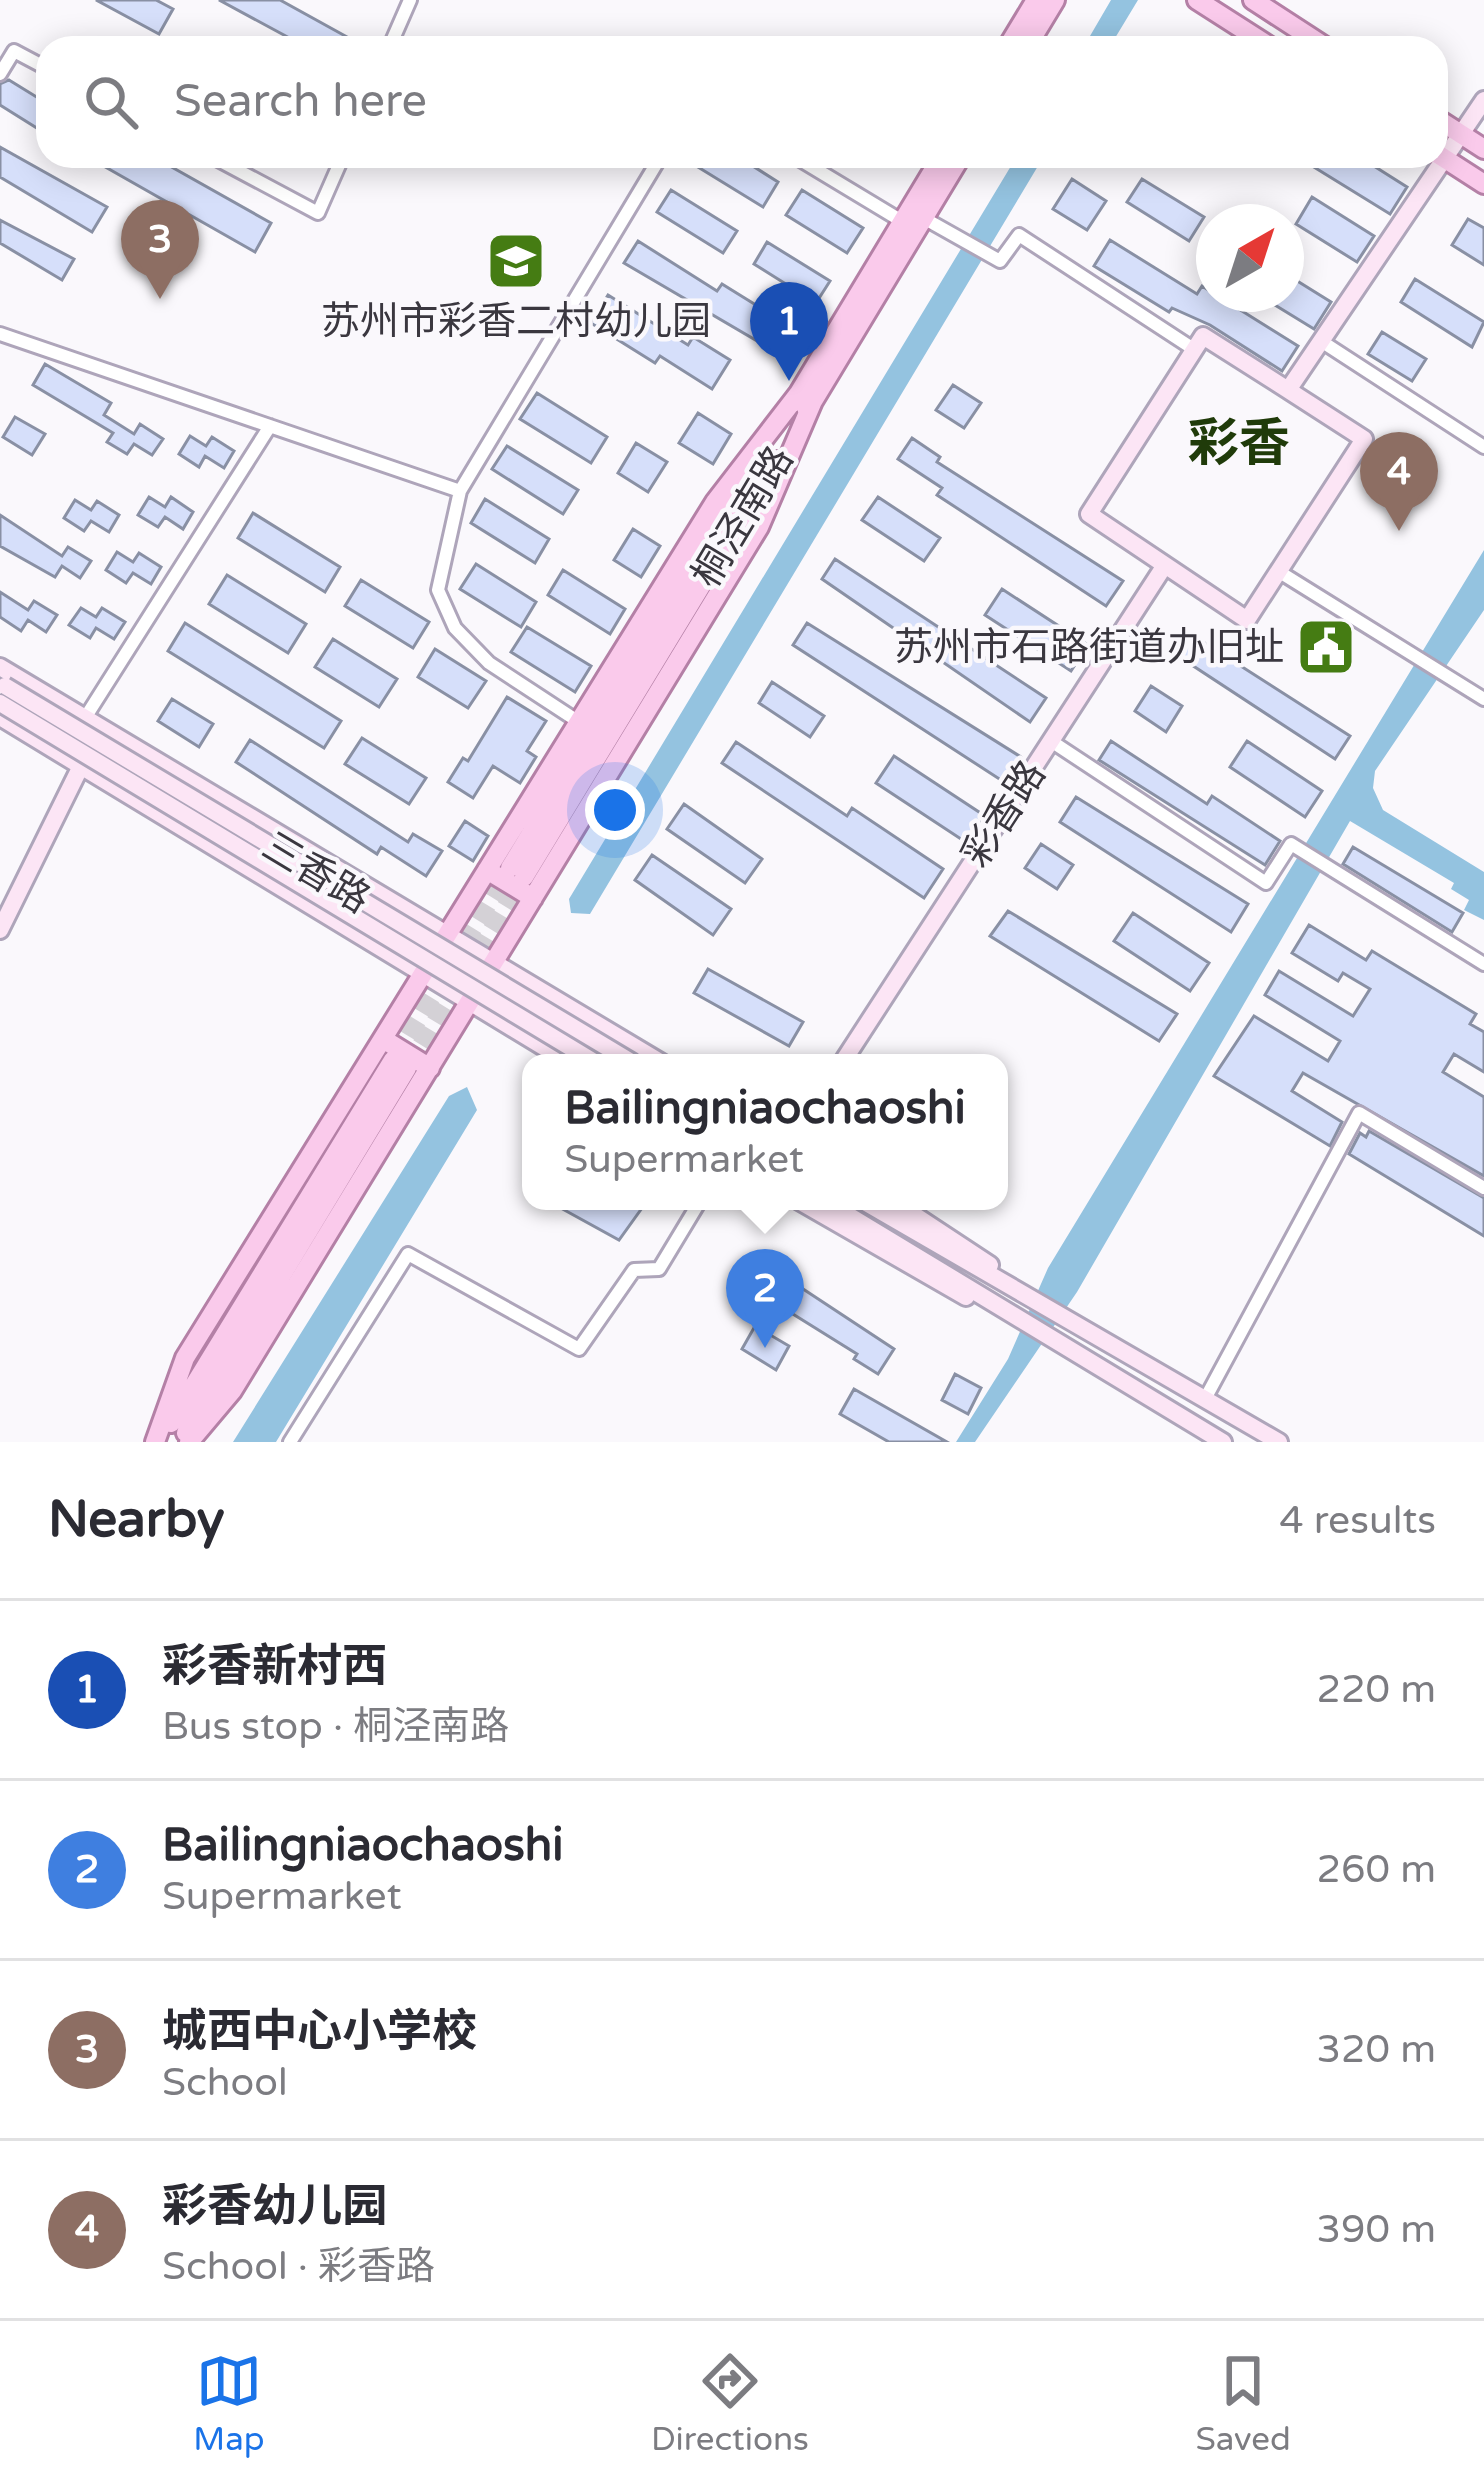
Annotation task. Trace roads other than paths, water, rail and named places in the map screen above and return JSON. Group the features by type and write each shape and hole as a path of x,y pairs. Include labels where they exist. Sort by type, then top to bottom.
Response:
{"main road":[{"path":"1014,36 1036,0"},
{"path":"1033,36 1055,0"},
{"path":"1197,0 1254,36"},
{"path":"1253,0 1308,36"},
{"path":"1448,149 1484,100"},
{"path":"1448,126 1484,149"},
{"path":"1448,161 1484,184"},
{"name":"桐泾南路","path":"913,220 937,168"},
{"name":"桐泾南路","path":"517,873 913,220 952,168"},
{"path":"1288,390 1433,168"},
{"path":"1203,336 1288,390 1364,440 1247,620 1089,514 1203,336"},
{"path":"157,1442 185,1358 578,722 715,502 806,397"},
{"path":"184,1442 232,1391 759,527 806,397"},
{"name":"彩香路","path":"848,1054 1165,565"},
{"path":"0,667 647,1054"},
{"name":"三香路","path":"2,691 582,1054"},
{"name":"三香路","path":"2,691 618,1054"},
{"path":"0,717 555,1054"},
{"path":"0,930 81,766"},
{"path":"487,870 533,898"},
{"path":"383,1039 430,1068"},
{"path":"157,1442 400,1064 184,1442"},
{"path":"814,1210 932,1282 1012,1318"},
{"path":"840,1210 1223,1442"},
{"path":"878,1210 1280,1442"},
{"path":"908,1210 956,1238 1030,1296"}],"street":[{"path":"394,36 410,0"},
{"path":"0,74 14,51 36,63"},
{"path":"234,168 318,213 338,168"},
{"path":"578,722 507,677 446,614 438,590 460,490 654,168"},
{"path":"816,168 1000,262 1019,235 1195,350"},
{"path":"0,334 460,490"},
{"path":"1322,341 1484,446"},
{"path":"85,718 270,426"},
{"path":"1279,572 1484,699"},
{"path":"1051,741 1266,883 1291,844 1484,964"},
{"path":"1205,1399 1359,1113 1484,1188"},
{"path":"290,1442 408,1254 578,1349 634,1270 659,1269 695,1210"}],"water":[{"path":"1111,0 1138,0 1116,36 1090,36"},
{"path":"1010,168 1037,168 590,914 571,913 569,899"},
{"path":"1484,550 1484,610 1375,771 1373,788 1383,810 1484,872 1484,920 1464,910 1469,900 1451,889 1454,883 1350,821 1077,1292 975,1442 956,1442 1008,1359 1048,1268"},
{"path":"467,1087 477,1110 276,1442 233,1442 449,1096"}],"tunnel":[{"path":"394,1059 510,868"},
{"path":"407,1068 523,878"}],"place":[{"name":"苏州市彩香二村幼儿园","path":"516,261"},
{"name":"城西中心小学校","path":"160,299"},
{"name":"彩香新村西","path":"789,381"},
{"name":"彩香幼儿园","path":"1399,531"},
{"name":"苏州市石路街道办旧址","path":"1326,647"},
{"name":"Bailingniaochaoshi","path":"765,1348"}],"district":[{"name":"彩香","path":"1239,444"}]}
